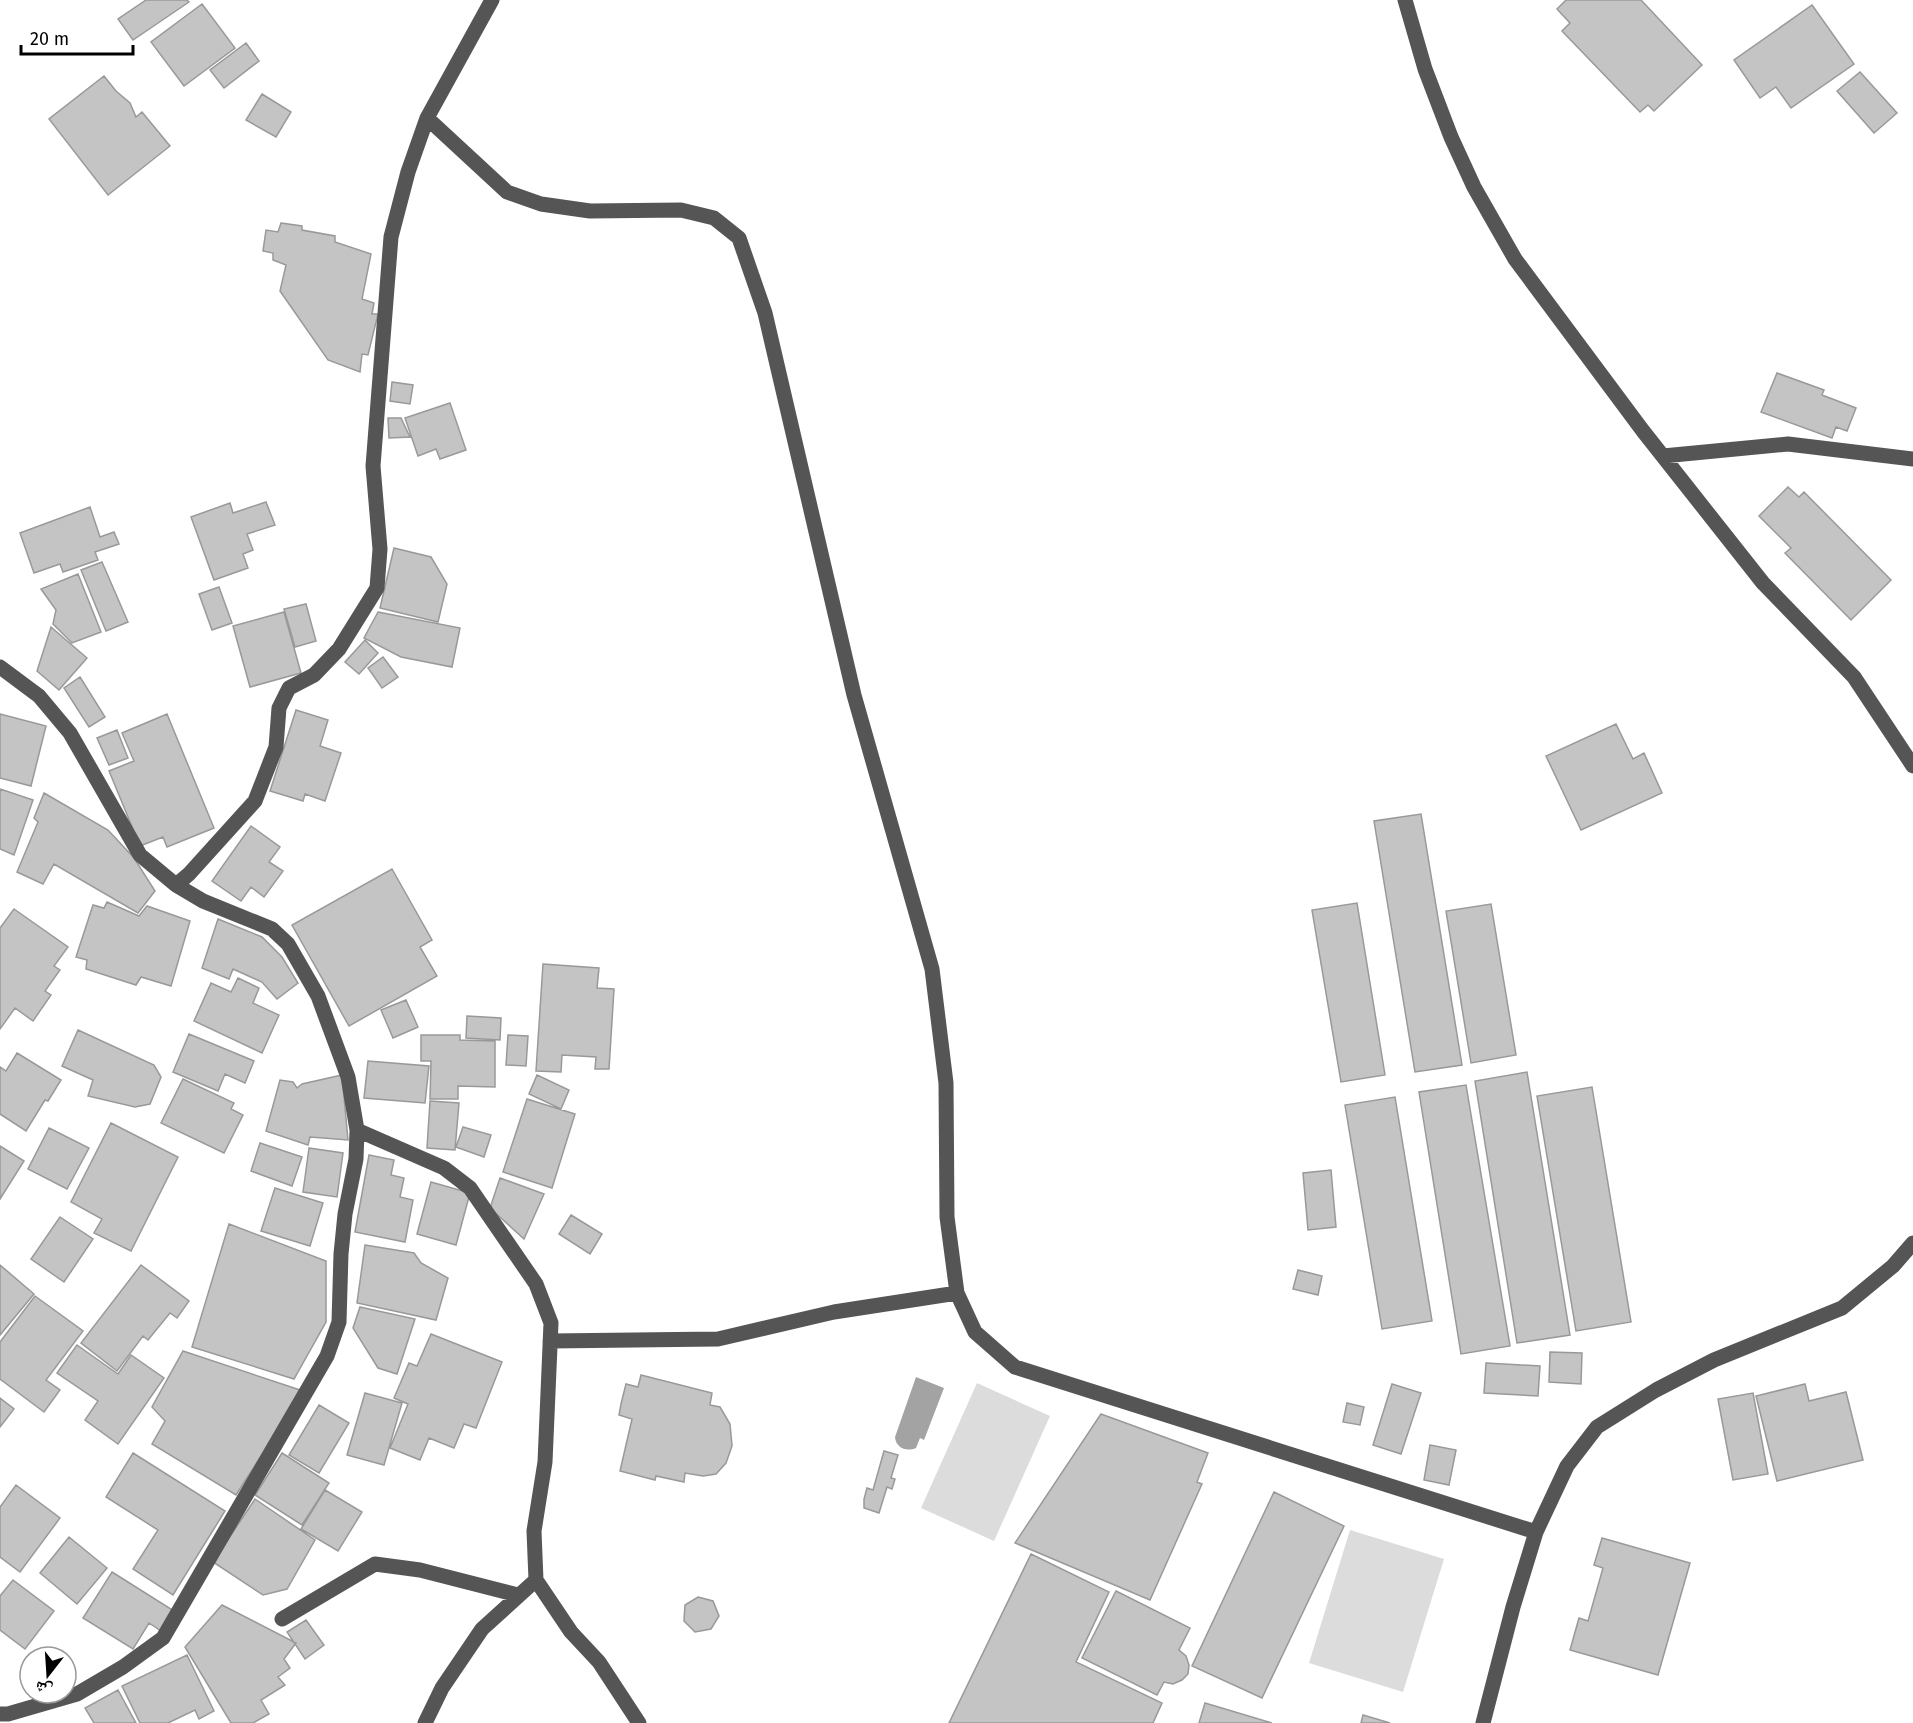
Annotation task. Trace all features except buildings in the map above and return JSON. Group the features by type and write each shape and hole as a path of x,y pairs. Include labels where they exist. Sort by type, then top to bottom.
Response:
{"street":[{"path":"176,885 189,874 255,801 276,747 279,708 290,688 314,675 339,649 377,588 380,549 373,465 391,237 408,172 427,118 492,0"},
{"path":"1405,0 1425,69 1451,137 1474,187 1515,259 1663,456 1763,583 1854,677 1913,766"},
{"path":"427,118 507,192 541,204 590,212 681,210 714,218 739,238 765,313 854,694 932,969 946,1083 947,1217 957,1293 975,1332 1015,1367 1536,1532"},
{"path":"1663,456 1788,444 1913,459"},
{"path":"0,667 39,696 70,733 140,855 176,885 203,901 272,929 288,945 318,996 348,1077 357,1130 356,1160 342,1244 339,1322 327,1356 163,1638 123,1667 77,1694 8,1714 0,1714"},
{"path":"357,1130 444,1168 470,1188 536,1284 550,1323 545,1462 534,1532 536,1580 571,1632 599,1662 639,1723"},
{"path":"1483,1723 1513,1607 1536,1532 1567,1466 1597,1427 1656,1390 1714,1360 1842,1308 1893,1266 1913,1243"},
{"path":"550,1341 718,1340 834,1312 957,1293"},
{"path":"282,1619 375,1564 420,1570 518,1595"},
{"path":"425,1723 442,1688 482,1629 536,1580"}],"shaded area":[{"path":"916,1377 944,1388 924,1440 920,1438 916,1448 905,1449 897,1444 895,1437"},
{"path":"977,1383 1050,1416 994,1541 921,1508"},
{"path":"1350,1530 1444,1559 1403,1692 1309,1663"}]}
